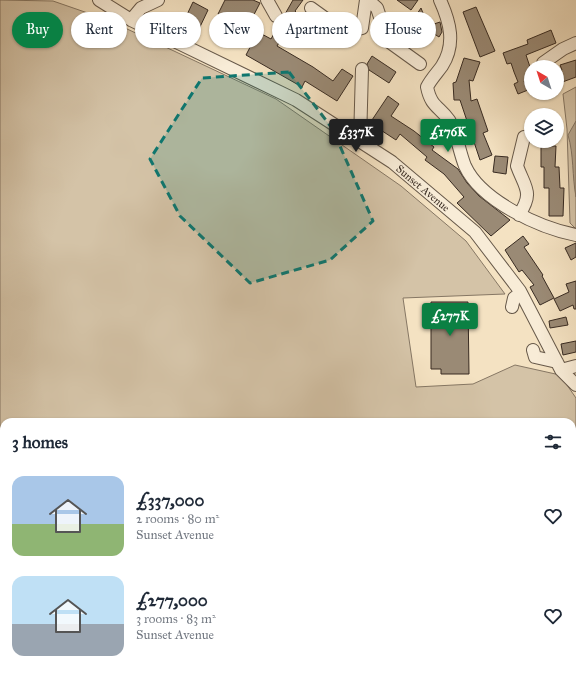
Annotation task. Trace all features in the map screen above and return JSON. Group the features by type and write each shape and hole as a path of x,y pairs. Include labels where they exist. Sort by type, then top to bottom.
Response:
{"street":[{"name":"Sunset Avenue","path":"99,0 131,20 296,100 392,162 475,232 521,293 559,366"},
{"path":"131,20 141,8 158,0"},
{"path":"267,0 274,12"},
{"path":"311,8 343,31 362,28 367,0"},
{"path":"367,0 376,8 388,41 420,64"},
{"path":"440,0 451,31 450,48 442,65 427,87 429,97 435,107 449,120 471,176 489,195 519,215 576,236"},
{"path":"547,60 563,49 576,43"},
{"path":"360,141 362,69"},
{"path":"519,215 528,195 526,185 517,166 524,137"},
{"path":"512,306 514,298 521,293"},
{"path":"533,350 535,356 559,366 576,366"},
{"path":"559,366 576,385"}],"highlighted area":[{"path":"289,72 332,128 373,221 330,260 250,283 180,216 150,159 202,78"}],"shaded area":[{"path":"0,0 53,1 85,12 71,12 71,48 127,48 127,29 135,33 135,48 168,48 276,99 401,186 466,241 505,294 403,298 416,387 473,384 515,365 560,375 576,398 576,418 0,418"},
{"path":"576,87 576,229 570,223 567,129 564,93"},
{"path":"576,121 576,197 568,135"}],"building":[{"path":"225,0 253,0 260,3 255,12 219,12"},
{"path":"293,0 303,0 295,11 296,12 286,12"},
{"path":"397,0 418,0 411,10"},
{"path":"193,2 208,10 201,25 201,12 188,12"},
{"path":"476,7 495,51 480,57 463,12"},
{"path":"440,22 442,32 439,37 436,35 436,23"},
{"path":"551,30 556,43 526,55 528,60 524,60 524,92 518,94 514,84 518,82 511,63 507,64 503,53 528,44 527,40"},
{"path":"264,35 271,39 272,37 272,48 280,48 313,67 333,81 342,69 353,76 337,101 305,81 302,87 246,55 250,48 264,48"},
{"path":"372,56 396,72 389,83 369,70 367,64"},
{"path":"464,58 480,62 473,81 469,80 471,101 477,99 488,131 483,133 492,155 480,160 460,100 454,100 453,83 456,82"},
{"path":"576,60 576,77 564,81 564,64"},
{"path":"388,96 399,104 391,116 414,131 434,147 432,150 458,169 467,183 479,196 510,220 491,236 457,203 464,197 444,174 425,160 427,157 400,134 396,140 370,123"},
{"path":"541,148 556,148 555,167 559,167 560,188 564,188 563,216 549,216 549,188 544,188 544,167 541,167"},
{"path":"495,156 508,157 506,174 493,172"},
{"path":"523,236 529,244 524,247 543,275 542,276 554,298 540,305 530,287 534,285 522,270 519,272 505,250"},
{"path":"576,243 576,257 571,260 565,248"},
{"path":"576,281 576,309 574,309 573,305 560,311 554,299 569,292 566,284"},
{"path":"431,302 468,302 469,374 441,374 441,369 431,369 431,322 425,322 425,312 431,312"},
{"path":"566,317 568,325 550,328 549,321"},
{"path":"576,341 576,352 563,355 561,344"}]}
